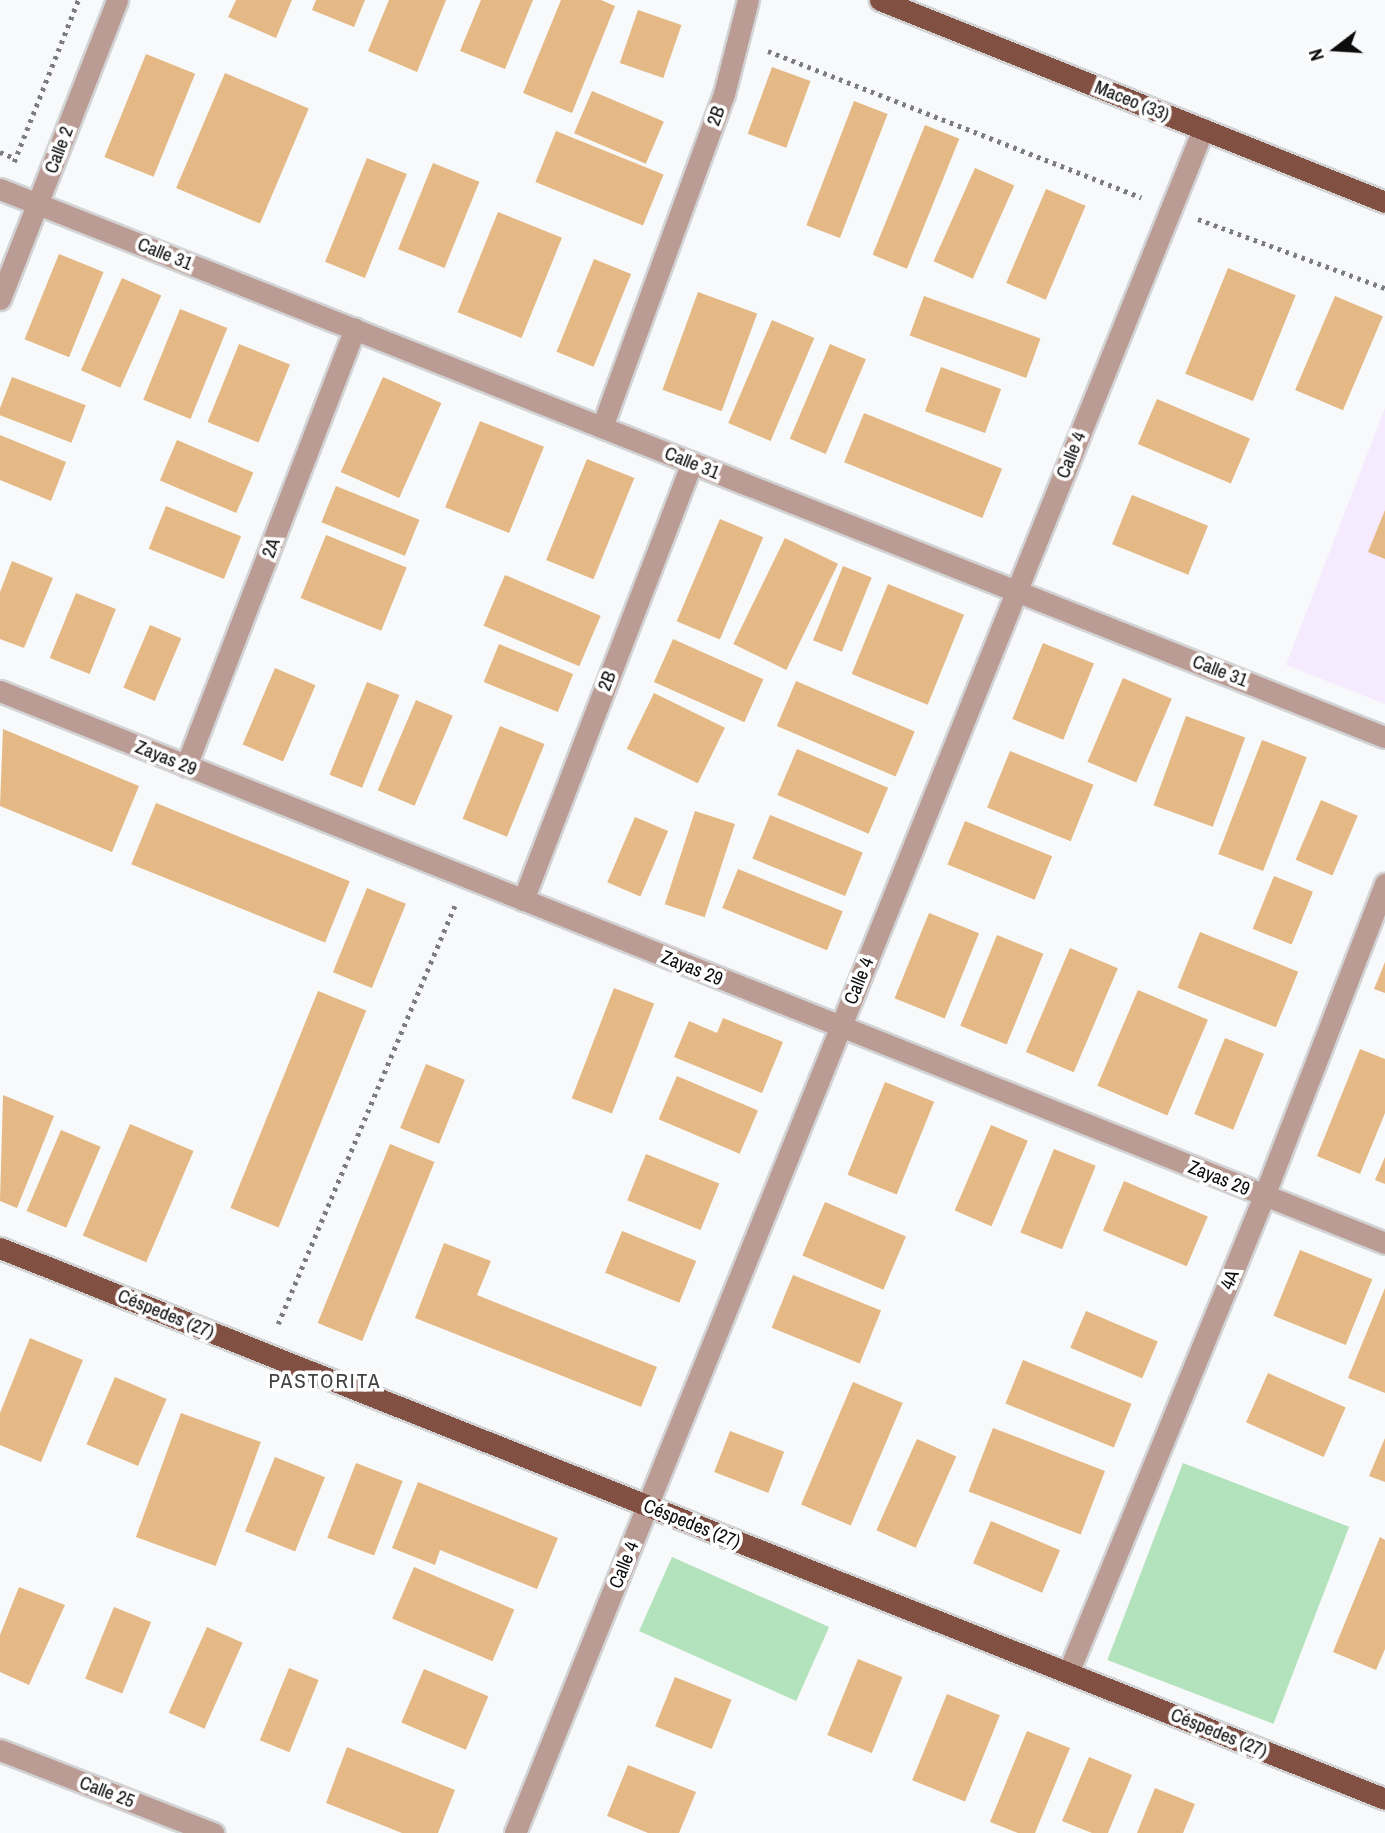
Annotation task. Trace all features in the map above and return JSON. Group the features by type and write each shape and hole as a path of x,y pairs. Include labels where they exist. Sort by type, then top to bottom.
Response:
{"main road":[{"name":"Maceo (33)","path":"880,0 1385,202"},
{"name":"Céspedes (27)","path":"0,1248 1385,1799"}],"street":[{"name":"Calle 2","path":"0,299 117,0"},
{"name":"2B","path":"602,427 724,94 748,0"},
{"name":"Calle 4","path":"516,1833 1203,129"},
{"name":"Calle 31","path":"2,190 1385,737"},
{"name":"2A","path":"186,766 355,329"},
{"name":"2B","path":"523,900 692,463"},
{"name":"Zayas 29","path":"0,691 1385,1243"},
{"name":"4A","path":"1068,1673 1264,1196 1385,884"},
{"name":"Calle 25","path":"0,1750 213,1833"}],"path":[{"path":"2,190 78,0"},
{"path":"738,39 1170,209 1385,288"},
{"path":"266,1353 467,877"}],"shaded area":[{"path":"1385,408 1385,704 1286,665"}],"green space":[{"path":"1183,1463 1349,1527 1274,1724 1107,1660"},
{"path":"672,1557 829,1627 796,1701 639,1631"}],"building":[{"path":"236,0 292,0 276,38 228,17"},
{"path":"316,0 365,0 354,27 312,10"},
{"path":"389,0 446,0 417,72 368,51"},
{"path":"481,0 533,0 505,69 460,51"},
{"path":"561,0 601,0 615,6 572,113 523,93"},
{"path":"638,10 681,25 663,78 620,63"},
{"path":"146,54 195,74 154,177 104,157"},
{"path":"772,67 811,81 786,148 748,134"},
{"path":"225,73 309,109 260,224 176,188"},
{"path":"592,91 664,121 646,164 574,133"},
{"path":"854,101 888,114 840,238 806,225"},
{"path":"925,125 959,139 907,269 873,255"},
{"path":"556,131 664,174 643,225 535,182"},
{"path":"367,158 407,174 365,278 325,262"},
{"path":"433,163 479,182 445,268 398,249"},
{"path":"975,168 1014,185 973,279 934,261"},
{"path":"1046,189 1086,206 1046,300 1006,283"},
{"path":"498,212 562,238 522,338 458,312"},
{"path":"59,254 104,272 69,357 25,339"},
{"path":"594,259 631,274 594,367 557,352"},
{"path":"1228,268 1296,295 1253,401 1185,374"},
{"path":"122,278 161,295 120,388 81,370"},
{"path":"698,292 757,314 722,411 662,390"},
{"path":"924,296 1041,338 1026,378 910,335"},
{"path":"1335,296 1383,316 1343,410 1295,390"},
{"path":"180,309 227,328 191,419 143,400"},
{"path":"772,320 814,338 771,441 728,423"},
{"path":"239,344 290,365 259,442 208,422"},
{"path":"830,344 866,359 826,454 790,439"},
{"path":"941,367 1001,389 985,433 925,411"},
{"path":"12,377 86,405 71,443 0,415"},
{"path":"383,377 441,403 399,498 341,472"},
{"path":"1157,399 1250,438 1231,484 1138,444"},
{"path":"864,413 1002,469 982,518 844,462"},
{"path":"480,421 544,447 509,533 445,507"},
{"path":"0,435 66,462 51,501 0,480"},
{"path":"177,440 253,472 236,513 160,481"},
{"path":"587,459 634,478 593,579 546,560"},
{"path":"336,486 419,520 405,556 321,522"},
{"path":"1132,495 1208,526 1188,575 1112,544"},
{"path":"166,506 241,536 224,579 149,549"},
{"path":"1385,510 1385,559 1368,552"},
{"path":"720,519 763,537 720,640 677,621"},
{"path":"326,535 407,568 381,631 301,598"},
{"path":"785,538 838,564 786,670 733,644"},
{"path":"12,561 53,578 24,648 0,639 0,592"},
{"path":"843,566 872,578 842,652 813,640"},
{"path":"505,575 601,616 579,666 484,626"},
{"path":"888,584 964,615 928,705 852,674"},
{"path":"76,593 116,609 90,674 50,658"},
{"path":"150,625 181,638 155,701 123,688"},
{"path":"673,639 763,679 744,722 654,682"},
{"path":"1043,643 1094,664 1063,740 1012,719"},
{"path":"499,644 573,674 558,712 484,682"},
{"path":"275,668 316,685 283,762 243,744"},
{"path":"1123,678 1172,699 1136,782 1087,762"},
{"path":"796,681 915,731 896,777 777,726"},
{"path":"367,682 399,695 362,788 330,775"},
{"path":"654,693 725,728 698,783 627,749"},
{"path":"416,700 453,716 415,806 378,790"},
{"path":"1186,716 1245,738 1213,827 1154,805"},
{"path":"500,726 545,744 507,837 463,819"},
{"path":"3,729 139,786 112,852 0,806"},
{"path":"1262,740 1307,757 1263,871 1218,854"},
{"path":"797,749 888,788 869,834 777,795"},
{"path":"1010,751 1093,785 1071,841 987,808"},
{"path":"1321,800 1358,816 1332,875 1296,860"},
{"path":"156,803 350,881 325,942 131,864"},
{"path":"695,811 735,824 705,917 665,904"},
{"path":"770,815 863,852 845,896 752,859"},
{"path":"635,817 668,831 640,896 607,882"},
{"path":"965,821 1052,856 1035,900 947,865"},
{"path":"738,869 843,911 827,950 722,908"},
{"path":"1274,876 1313,892 1292,945 1253,929"},
{"path":"367,888 406,904 372,988 333,972"},
{"path":"929,913 979,933 945,1019 895,998"},
{"path":"1200,932 1298,972 1276,1027 1178,988"},
{"path":"997,935 1043,954 1007,1045 960,1026"},
{"path":"1070,948 1118,968 1074,1072 1026,1052"},
{"path":"1385,962 1385,993 1374,989"},
{"path":"614,988 654,1003 612,1114 572,1098"},
{"path":"1138,990 1208,1020 1167,1115 1097,1086"},
{"path":"318,991 366,1010 279,1227 230,1208"},
{"path":"723,1018 783,1042 762,1093 674,1057 689,1021 717,1033"},
{"path":"1225,1038 1264,1054 1233,1130 1194,1114"},
{"path":"1360,1049 1385,1059 1385,1113 1360,1174 1317,1156"},
{"path":"426,1064 465,1080 439,1144 400,1128"},
{"path":"677,1076 758,1110 740,1154 659,1119"},
{"path":"885,1082 934,1102 897,1195 848,1175"},
{"path":"3,1095 54,1116 17,1208 0,1201"},
{"path":"130,1124 194,1151 146,1262 83,1235"},
{"path":"991,1125 1028,1141 991,1226 955,1211"},
{"path":"61,1130 101,1147 66,1228 27,1211"},
{"path":"390,1144 435,1162 362,1341 318,1323"},
{"path":"1054,1149 1096,1166 1062,1249 1020,1232"},
{"path":"646,1154 719,1184 701,1230 627,1200"},
{"path":"1385,1157 1385,1184 1375,1180"},
{"path":"1124,1181 1208,1217 1187,1266 1103,1231"},
{"path":"825,1202 906,1236 883,1290 802,1255"},
{"path":"622,1231 696,1261 679,1303 605,1273"},
{"path":"444,1243 491,1261 477,1295 657,1367 641,1407 415,1318"},
{"path":"1300,1250 1372,1279 1346,1345 1273,1316"},
{"path":"793,1275 881,1311 860,1363 772,1328"},
{"path":"1385,1288 1385,1393 1348,1378"},
{"path":"1086,1311 1158,1341 1142,1378 1070,1348"},
{"path":"30,1338 83,1360 41,1462 0,1445 0,1413"},
{"path":"1023,1360 1131,1404 1114,1447 1005,1404"},
{"path":"1268,1373 1346,1408 1324,1457 1246,1422"},
{"path":"115,1377 167,1399 138,1466 86,1444"},
{"path":"853,1382 903,1403 851,1526 801,1504"},
{"path":"181,1413 261,1442 216,1566 136,1537"},
{"path":"993,1428 1105,1471 1081,1534 969,1491"},
{"path":"730,1431 784,1452 768,1493 714,1472"},
{"path":"1385,1438 1385,1482 1369,1476"},
{"path":"917,1439 956,1456 916,1548 876,1530"},
{"path":"275,1457 325,1477 295,1551 245,1531"},
{"path":"356,1463 403,1481 374,1556 327,1538"},
{"path":"418,1482 558,1538 537,1589 440,1550 435,1565 392,1548"},
{"path":"991,1521 1060,1550 1042,1593 973,1563"},
{"path":"1380,1537 1385,1540 1385,1649 1376,1670 1333,1652"},
{"path":"414,1567 514,1610 492,1661 392,1619"},
{"path":"19,1587 65,1605 29,1685 0,1672 0,1635"},
{"path":"114,1607 151,1622 122,1693 85,1678"},
{"path":"207,1627 243,1643 204,1729 169,1713"},
{"path":"858,1659 903,1677 872,1753 827,1735"},
{"path":"289,1668 319,1680 289,1752 260,1740"},
{"path":"424,1669 488,1696 466,1750 401,1722"},
{"path":"675,1677 732,1700 712,1749 655,1726"},
{"path":"947,1694 1000,1715 965,1802 912,1780"},
{"path":"1027,1731 1070,1748 1035,1833 1018,1833 990,1822"},
{"path":"347,1747 455,1790 438,1833 402,1833 326,1803"},
{"path":"1089,1757 1132,1775 1108,1833 1092,1833 1062,1821"},
{"path":"628,1765 696,1792 679,1833 648,1833 607,1816"},
{"path":"1155,1788 1195,1804 1183,1833 1137,1833"}],"district":[{"name":"PASTORITA","path":"325,1381"}]}
